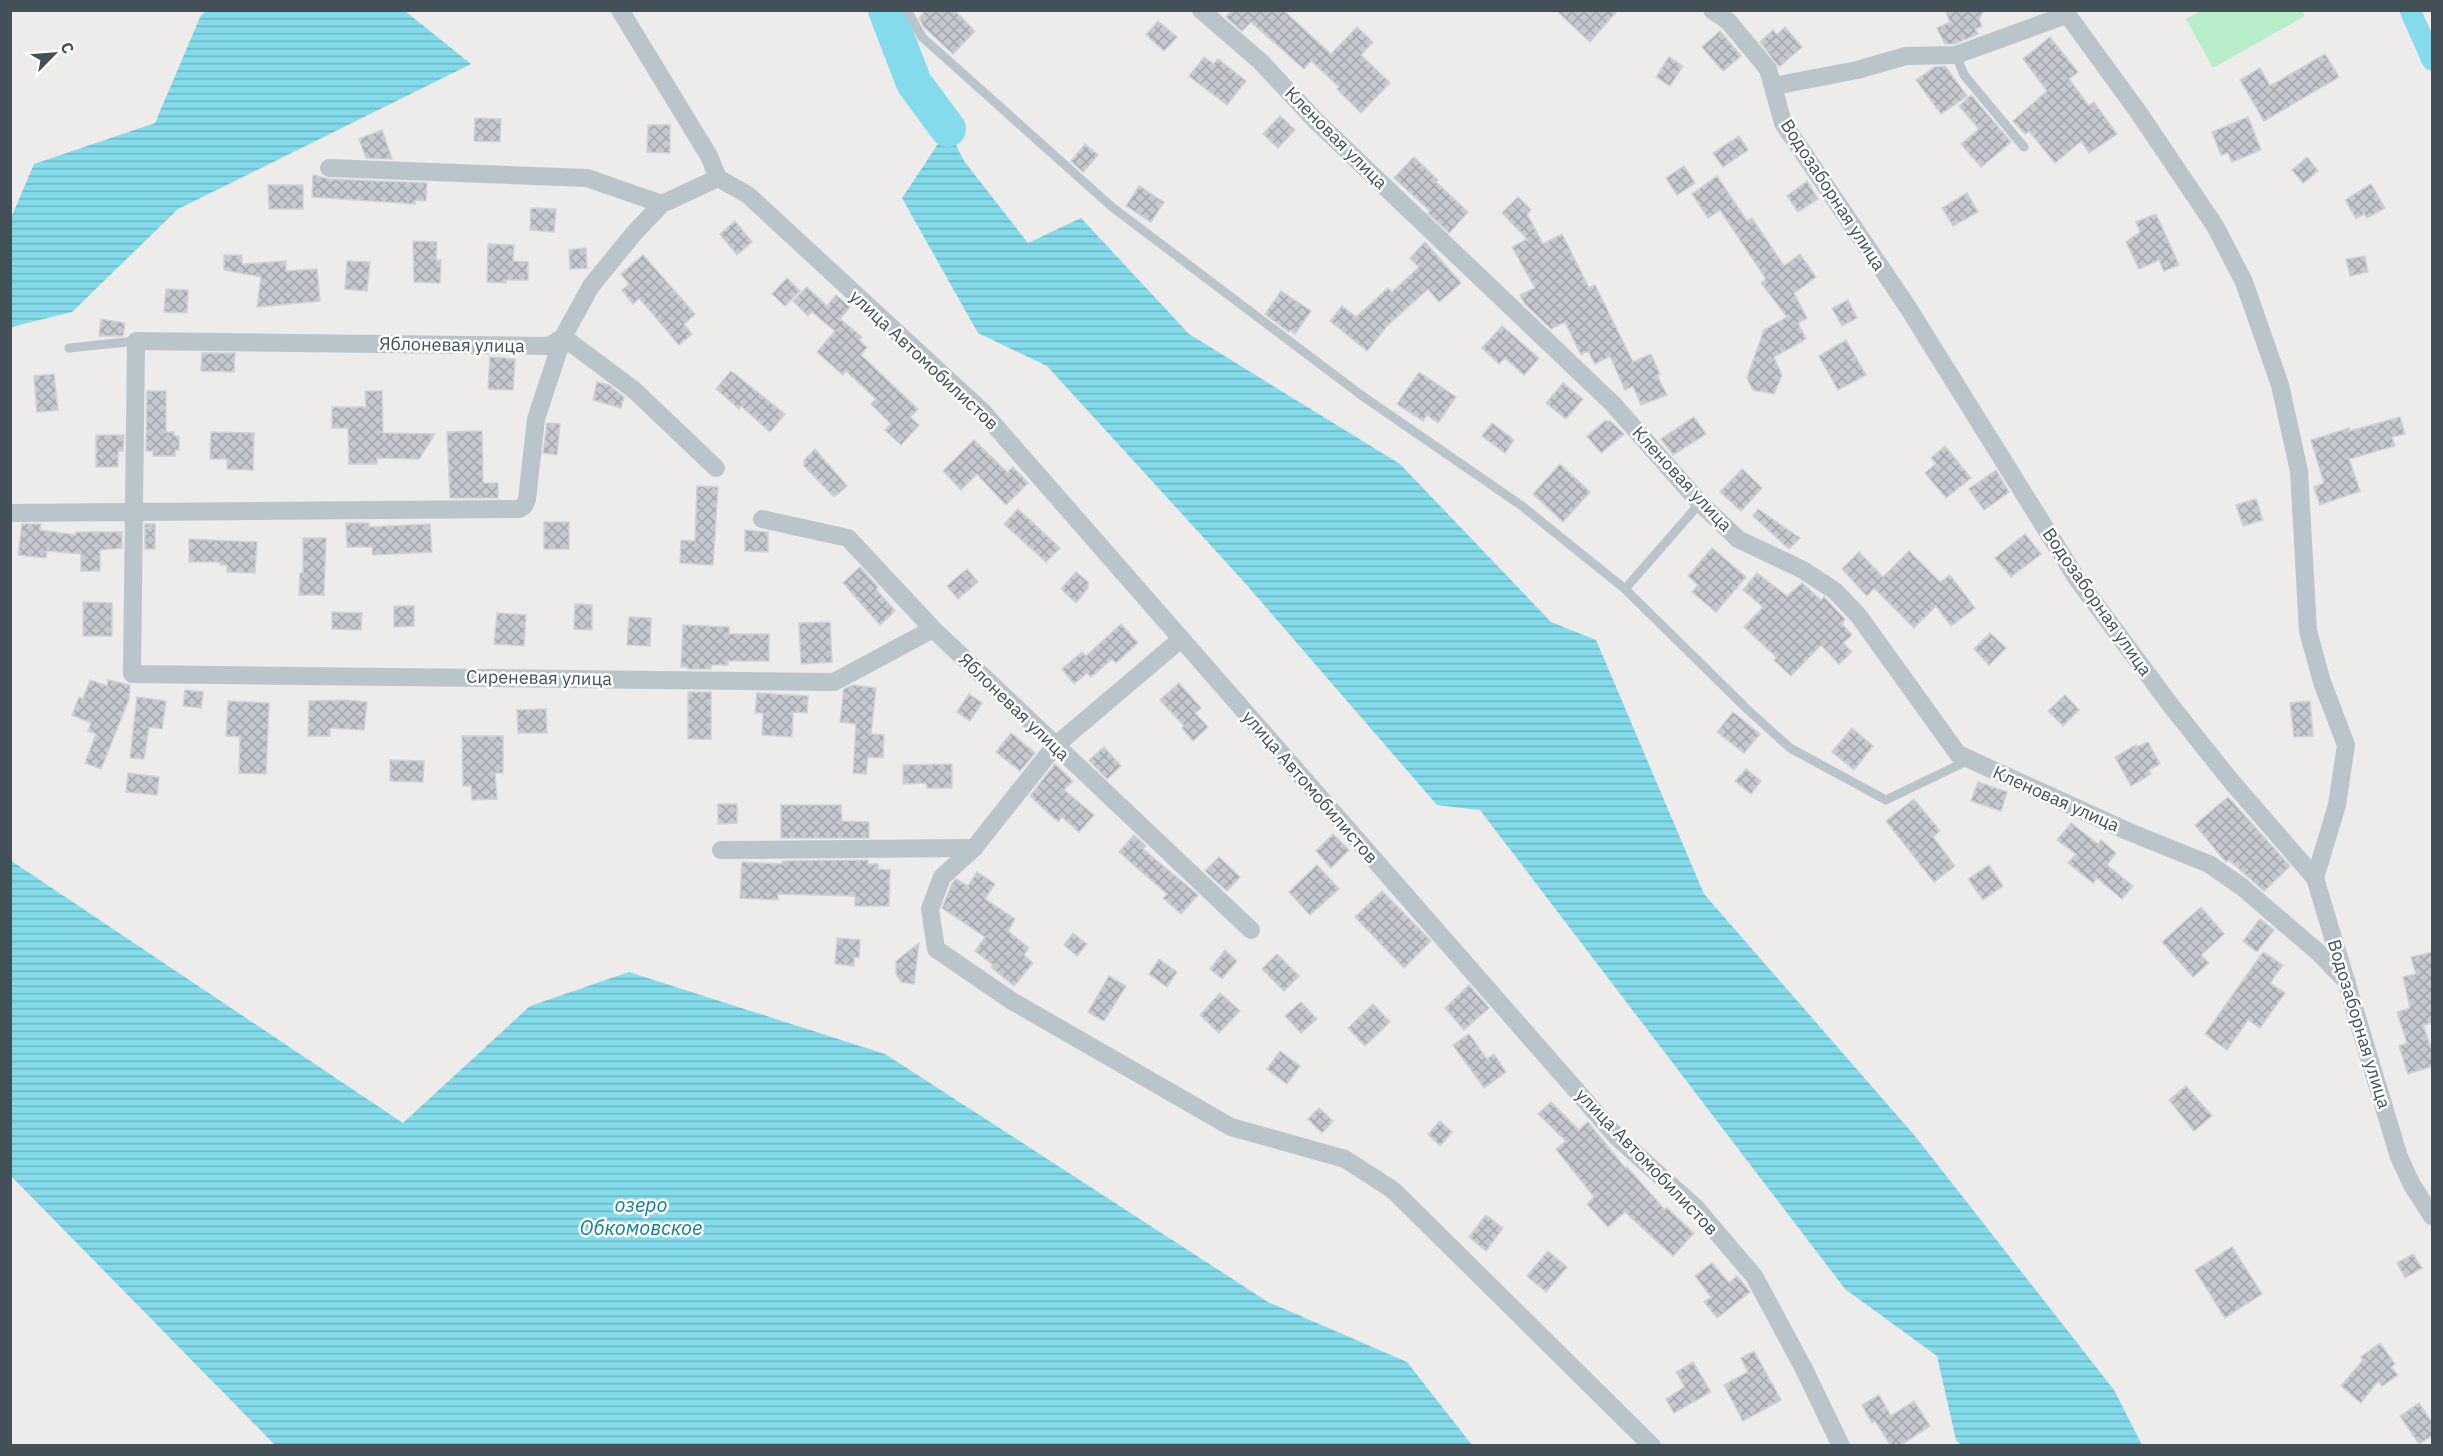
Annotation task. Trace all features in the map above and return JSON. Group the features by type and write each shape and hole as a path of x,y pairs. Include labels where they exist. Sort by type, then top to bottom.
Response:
{"street":[{"path":"10,513 519,509 524,506 536,418 563,337 591,286 635,232 662,204 718,178 709,156 620,10"},
{"name":"Кленовая улица","path":"1201,10 1261,62 1324,129 1613,404 1700,503 1738,539 1803,570 1835,591 1858,615 1945,740 1958,754 2127,831 2209,864 2242,887 2319,953 2347,982"},
{"name":"Водозаборная улица","path":"1712,10 1728,21 1768,69 1783,123 1907,306 2077,579 2187,725 2314,878 2399,1157 2412,1185 2433,1216"},
{"path":"1774,86 1857,70 1906,56 1956,55 2065,13 2139,113 2215,226 2244,282 2280,385 2300,471 2308,631 2322,681 2346,745 2337,806 2314,878"},
{"path":"329,168 588,178 662,204"},
{"name":"улица Автомобилистов","path":"718,178 748,195 982,411 1617,1137 1696,1208 1754,1276 1804,1369 1841,1446"},
{"path":"563,337 634,390 716,468"},
{"name":"Яблоневая улица","path":"136,341 549,346 563,337"},
{"path":"134,513 136,341"},
{"name":"Сиреневая улица","path":"134,513 132,674 834,682 933,629"},
{"name":"Яблоневая улица","path":"762,519 848,538 933,629 1251,930"},
{"path":"1181,639 1055,746 974,848 942,877 930,909 936,949 1011,1001 1231,1127 1345,1159 1393,1190 1652,1446"},
{"path":"722,850 974,848"}],"lane":[{"path":"907,10 922,37 1112,207 1361,395 1522,507 1625,589 1790,748 1886,800 1969,760"},
{"path":"1956,55 1964,75 2024,147"},
{"path":"69,348 136,341"},
{"path":"1625,589 1700,503"}],"green space":[{"path":"2202,10 2302,11 2305,16 2213,68 2186,19"}],"water":[{"path":"206,11 405,11 471,64 178,209 72,312 11,327 11,218 34,164 155,123 201,15"},
{"path":"948,129 964,161 1028,243 1081,218 1189,334 1400,464 1551,622 1596,640 1704,894 1915,1136 2114,1390 2142,1445 1961,1445 1956,1440 1937,1356 1845,1289 1480,810 1437,805 1245,583 1047,366 978,333 902,198"},
{"name":"озеро Обкомовское","path":"10,860 403,1123 530,1006 629,972 885,1054 1268,1302 1407,1362 1472,1445 275,1445 11,1176"}],"building":[{"path":"926,10 954,10 975,31 953,54 924,27 919,18"},
{"path":"1232,10 1283,10 1331,54 1357,27 1373,42 1361,55 1390,83 1361,113 1337,89 1339,87 1311,61 1304,69 1251,22 1242,31 1226,17"},
{"path":"1556,10 1618,10 1590,42"},
{"path":"1945,10 1984,10 1979,19 1982,26 1975,29 1978,34 1954,44 1945,44 1937,28 1950,22"},
{"path":"1158,21 1177,37 1164,51 1146,35"},
{"path":"1785,27 1802,47 1779,67 1760,42 1773,30 1777,35"},
{"path":"1720,31 1741,56 1723,71 1702,47"},
{"path":"2050,37 2078,72 2069,79 2089,106 2094,102 2117,134 2089,153 2081,141 2055,163 2029,131 2025,134 2013,121 2047,91 2023,59"},
{"path":"2325,54 2339,77 2264,121 2240,80 2260,68 2270,86"},
{"path":"1204,57 1214,64 1218,59 1246,81 1227,105 1189,76"},
{"path":"1669,57 1683,66 1670,86 1656,77"},
{"path":"1945,66 1967,96 1941,114 1916,80 1935,67"},
{"path":"1971,95 2011,142 1981,167 1961,144 1979,129 1959,106"},
{"path":"1280,116 1295,130 1278,148 1263,134"},
{"path":"2248,117 2261,150 2232,162 2228,153 2221,155 2212,132"},
{"path":"475,118 501,119 500,142 474,141"},
{"path":"648,125 670,125 670,153 647,152"},
{"path":"382,130 392,159 366,158 359,139"},
{"path":"1739,136 1748,150 1723,167 1713,153"},
{"path":"1085,144 1098,155 1083,172 1071,161"},
{"path":"1414,157 1438,180 1436,182 1468,212 1449,233 1428,213 1430,211 1394,178"},
{"path":"2307,157 2318,171 2303,183 2292,170"},
{"path":"1684,166 1695,183 1677,195 1666,178"},
{"path":"313,175 329,179 427,183 426,201 415,200 415,204 312,197"},
{"path":"1717,176 1747,221 1752,218 1784,266 1800,254 1816,277 1794,293 1807,318 1798,323 1806,339 1774,357 1782,375 1774,394 1753,390 1747,378 1764,330 1787,317 1761,283 1766,279 1720,210 1708,218 1692,194"},
{"path":"1807,181 1818,199 1798,212 1787,196"},
{"path":"2371,184 2385,208 2367,218 2364,214 2356,219 2345,200"},
{"path":"268,185 303,185 303,209 269,209"},
{"path":"1139,186 1164,202 1151,222 1126,206"},
{"path":"1967,193 1978,212 1953,226 1942,208"},
{"path":"1518,197 1531,210 1527,214 1543,244 1562,234 1589,288 1595,285 1633,362 1651,354 1660,374 1657,375 1667,395 1641,405 1633,386 1625,390 1610,356 1595,364 1588,351 1581,355 1565,322 1551,329 1525,304 1520,295 1535,288 1512,247 1527,239 1502,213"},
{"path":"531,208 556,209 554,232 530,230"},
{"path":"2156,214 2179,265 2164,271 2159,260 2139,269 2126,242 2140,232 2136,222"},
{"path":"735,221 752,242 737,255 720,234"},
{"path":"413,241 437,242 436,260 441,260 440,283 414,282"},
{"path":"1425,242 1461,283 1439,302 1428,289 1388,325 1367,351 1330,321 1342,306 1356,317 1388,288 1392,292 1419,267 1410,258"},
{"path":"488,244 514,245 513,261 528,262 528,280 506,280 506,283 487,282"},
{"path":"586,248 587,268 570,269 569,250"},
{"path":"224,255 242,255 242,264 286,261 286,271 317,269 320,301 257,307 261,277 224,270"},
{"path":"643,255 695,314 684,324 692,334 679,345 639,298 633,304 622,290 629,284 621,274"},
{"path":"2365,256 2368,272 2350,276 2346,259"},
{"path":"347,261 370,262 367,291 345,289"},
{"path":"787,278 800,291 785,306 772,294"},
{"path":"807,287 827,306 836,295 850,307 840,319 862,337 859,340 867,347 861,355 918,409 910,417 919,425 901,445 885,430 891,424 871,404 876,399 846,371 843,375 817,352 835,331 812,312 808,316 793,301"},
{"path":"166,289 188,290 187,313 164,312"},
{"path":"1281,291 1311,311 1295,334 1265,314"},
{"path":"1848,300 1857,318 1842,326 1832,308"},
{"path":"101,319 125,323 123,336 99,336"},
{"path":"1502,326 1539,358 1524,375 1505,358 1499,364 1482,348"},
{"path":"1846,340 1866,375 1838,390 1819,356"},
{"path":"202,353 235,353 234,372 201,371"},
{"path":"490,357 515,359 513,390 488,389"},
{"path":"731,371 785,414 770,432 741,406 739,409 716,389"},
{"path":"1419,372 1456,397 1438,423 1427,415 1423,421 1397,404"},
{"path":"54,374 58,410 37,412 34,376"},
{"path":"597,382 609,385 624,397 621,408 593,400"},
{"path":"1563,383 1583,399 1566,419 1546,403"},
{"path":"147,391 166,391 166,432 174,432 174,436 179,436 179,450 175,450 175,456 153,456 153,451 146,451"},
{"path":"365,391 382,391 383,433 435,434 419,459 377,458 377,464 349,464 348,428 332,428 332,407 366,407"},
{"path":"1694,417 1706,434 1673,455 1661,439"},
{"path":"2400,417 2405,434 2392,437 2395,446 2349,459 2360,491 2320,505 2314,487 2324,483 2311,440 2349,428 2350,431"},
{"path":"1605,421 1610,421 1624,434 1601,453 1587,436"},
{"path":"547,423 560,424 557,455 543,453"},
{"path":"1492,423 1514,440 1505,453 1482,436"},
{"path":"482,431 483,483 498,483 498,498 450,498 447,432"},
{"path":"211,432 254,433 253,470 227,469 227,459 210,459"},
{"path":"96,435 124,435 123,451 118,451 118,467 96,467"},
{"path":"974,440 1007,472 1013,467 1028,483 1006,505 977,474 961,490 943,471"},
{"path":"1945,446 1971,478 1946,498 1925,473 1936,464 1931,458"},
{"path":"815,449 847,486 834,497 804,466 804,460"},
{"path":"1560,464 1590,492 1563,522 1533,494"},
{"path":"1742,469 1762,488 1741,511 1720,492"},
{"path":"1996,470 2009,492 1984,510 1969,489"},
{"path":"697,486 718,487 713,565 680,563 681,540 695,541"},
{"path":"2256,499 2263,520 2243,526 2236,505"},
{"path":"1018,509 1060,548 1046,562 1004,524"},
{"path":"1758,509 1800,538 1789,549 1753,516"},
{"path":"544,522 569,522 569,549 544,549"},
{"path":"346,523 369,523 369,527 430,524 432,552 373,555 372,547 347,547"},
{"path":"22,524 41,524 40,530 76,535 76,532 122,532 122,548 100,550 100,571 81,571 81,554 47,551 46,558 18,555"},
{"path":"145,524 155,524 155,549 145,549"},
{"path":"745,530 768,532 768,552 745,551"},
{"path":"2025,534 2041,554 2011,577 1995,558"},
{"path":"303,538 326,538 324,595 299,595 300,573 303,573"},
{"path":"189,539 257,542 255,573 227,572 227,565 220,565 220,562 189,562"},
{"path":"1712,548 1746,577 1716,612 1692,592 1698,585 1688,576"},
{"path":"1909,551 1940,582 1950,575 1975,608 1951,626 1936,606 1914,628 1874,588 1867,596 1842,569 1859,552 1883,577"},
{"path":"860,567 895,611 880,625 843,583"},
{"path":"967,569 978,582 958,599 947,586"},
{"path":"1076,572 1088,582 1088,588 1076,603 1061,589"},
{"path":"1757,573 1787,596 1802,583 1821,600 1824,597 1845,619 1842,624 1852,635 1843,643 1852,652 1839,664 1821,645 1791,676 1774,660 1777,658 1744,627 1763,607 1743,590"},
{"path":"83,602 112,603 112,636 83,636"},
{"path":"575,604 592,605 592,630 574,629"},
{"path":"394,606 414,606 414,626 394,627"},
{"path":"332,612 362,613 361,630 332,629"},
{"path":"497,613 526,615 524,646 494,644"},
{"path":"629,617 651,618 650,646 627,645"},
{"path":"830,622 832,662 801,664 799,623"},
{"path":"1121,624 1138,643 1116,663 1112,659 1091,677 1087,673 1074,684 1062,669 1082,652 1086,656"},
{"path":"683,625 729,627 729,634 769,634 769,661 728,661 728,665 711,665 711,669 681,667"},
{"path":"1990,633 2006,648 1989,665 1974,649"},
{"path":"90,680 107,686 108,680 130,685 129,699 101,769 85,763 96,734 88,731 91,723 72,715 79,697 83,699"},
{"path":"1179,683 1201,708 1195,713 1208,727 1193,741 1182,728 1184,726 1160,700"},
{"path":"853,685 876,688 871,734 884,735 883,758 868,757 866,774 853,773 856,724 840,722 844,689"},
{"path":"185,690 203,692 201,708 183,706"},
{"path":"688,692 711,692 711,739 688,739"},
{"path":"757,693 808,696 807,713 793,712 792,737 762,735 763,713 755,713"},
{"path":"969,694 982,703 970,721 957,712"},
{"path":"2065,695 2079,710 2063,726 2048,711"},
{"path":"137,697 166,701 162,729 149,727 144,759 130,758"},
{"path":"228,701 269,703 266,774 239,773 240,737 226,736"},
{"path":"309,701 367,702 364,730 330,728 330,736 308,736"},
{"path":"2310,701 2313,736 2294,737 2290,703"},
{"path":"546,709 547,733 518,733 517,710"},
{"path":"1733,712 1760,734 1744,753 1717,732"},
{"path":"1852,728 1873,746 1854,770 1832,752"},
{"path":"1011,733 1035,753 1020,771 996,752"},
{"path":"462,736 503,736 503,773 495,773 497,799 472,800 471,786 463,786"},
{"path":"2148,742 2160,764 2149,770 2151,774 2131,786 2115,757 2136,745 2137,747"},
{"path":"1104,747 1121,766 1107,779 1089,760"},
{"path":"390,760 424,761 423,782 390,781"},
{"path":"952,764 952,788 927,788 926,783 903,784 903,765"},
{"path":"1055,764 1073,781 1064,790 1094,815 1079,832 1062,817 1058,822 1030,796"},
{"path":"1746,769 1761,781 1751,794 1735,781"},
{"path":"128,773 159,777 157,795 126,792"},
{"path":"1978,782 2007,792 2001,811 1971,801"},
{"path":"2228,797 2290,866 2264,891 2229,860 2226,862 2195,825"},
{"path":"1914,799 1940,831 1933,837 1955,866 1934,882 1886,821"},
{"path":"718,804 737,804 737,823 718,824"},
{"path":"781,805 841,805 842,821 869,822 869,838 781,838"},
{"path":"2071,823 2098,844 2101,840 2116,853 2107,865 2133,886 2122,899 2097,878 2093,883 2068,863 2076,854 2057,840"},
{"path":"1333,834 1349,850 1331,868 1316,851"},
{"path":"1134,835 1146,846 1143,849 1198,895 1181,914 1163,898 1167,894 1119,852"},
{"path":"1219,857 1240,877 1227,891 1205,871"},
{"path":"868,860 868,864 878,864 878,869 890,870 889,906 855,906 855,896 778,894 778,900 740,898 742,862 782,864 782,861"},
{"path":"1317,865 1339,889 1310,915 1289,892"},
{"path":"1989,865 2003,886 1983,900 1968,879"},
{"path":"977,872 995,884 985,899 1015,919 1008,931 1029,948 1024,955 1033,963 1014,986 975,951 985,937 942,908 956,879 968,886"},
{"path":"1382,891 1431,941 1404,968 1355,917"},
{"path":"2201,907 2224,934 2201,955 2209,963 2193,977 2162,942"},
{"path":"2260,919 2274,930 2257,952 2243,941"},
{"path":"1073,933 1087,944 1077,956 1064,945"},
{"path":"837,938 860,940 859,958 854,957 854,966 835,964"},
{"path":"919,943 914,984 901,982 896,974 896,961"},
{"path":"1225,950 1237,961 1222,979 1210,969"},
{"path":"2263,952 2283,965 2270,983 2285,993 2260,1028 2248,1020 2227,1050 2205,1034"},
{"path":"2433,952 2433,1023 2423,1025 2433,1054 2433,1066 2408,1074 2399,1046 2407,1043 2397,1012 2410,1008 2403,977 2416,974 2411,957"},
{"path":"1277,954 1299,976 1284,991 1262,969"},
{"path":"1159,959 1177,972 1167,987 1149,974"},
{"path":"1109,976 1126,986 1104,1021 1088,1012"},
{"path":"1469,985 1489,1008 1464,1030 1445,1008"},
{"path":"1220,993 1240,1011 1219,1033 1200,1015"},
{"path":"1301,1002 1317,1019 1301,1033 1285,1016"},
{"path":"1373,1004 1390,1022 1365,1046 1348,1028"},
{"path":"1469,1034 1487,1059 1494,1054 1506,1072 1484,1088 1453,1045"},
{"path":"1280,1051 1300,1066 1287,1084 1267,1069"},
{"path":"2186,1086 2212,1116 2194,1131 2169,1100"},
{"path":"1551,1102 1579,1130 1588,1122 1626,1169 1627,1167 1665,1210 1667,1208 1694,1233 1673,1256 1625,1212 1608,1227 1587,1204 1594,1197 1556,1149 1566,1141 1538,1114"},
{"path":"1319,1108 1333,1121 1322,1133 1308,1119"},
{"path":"1440,1121 1452,1132 1440,1146 1428,1134"},
{"path":"1486,1215 1503,1228 1486,1251 1469,1237"},
{"path":"2232,1247 2262,1294 2225,1318 2195,1270"},
{"path":"1548,1251 1567,1267 1546,1292 1527,1276"},
{"path":"2413,1254 2422,1268 2405,1278 2397,1263"},
{"path":"1712,1263 1729,1283 1737,1276 1750,1292 1717,1318 1704,1302 1711,1297 1695,1276"},
{"path":"2380,1343 2395,1364 2391,1367 2398,1375 2382,1386 2378,1381 2361,1403 2341,1386 2363,1360 2361,1357"},
{"path":"1754,1351 1781,1400 1743,1421 1724,1385 1748,1372 1741,1358"},
{"path":"1693,1362 1711,1392 1674,1413 1666,1399 1685,1387 1676,1372"},
{"path":"1879,1395 1891,1416 1914,1401 1930,1426 1899,1446 1891,1446 1875,1421 1872,1423 1862,1405"},
{"path":"2419,1403 2433,1424 2433,1435 2419,1444 2400,1416"}],"waterway":[{"path":"886,10 914,83 948,129"},
{"path":"2410,10 2432,60"}]}
